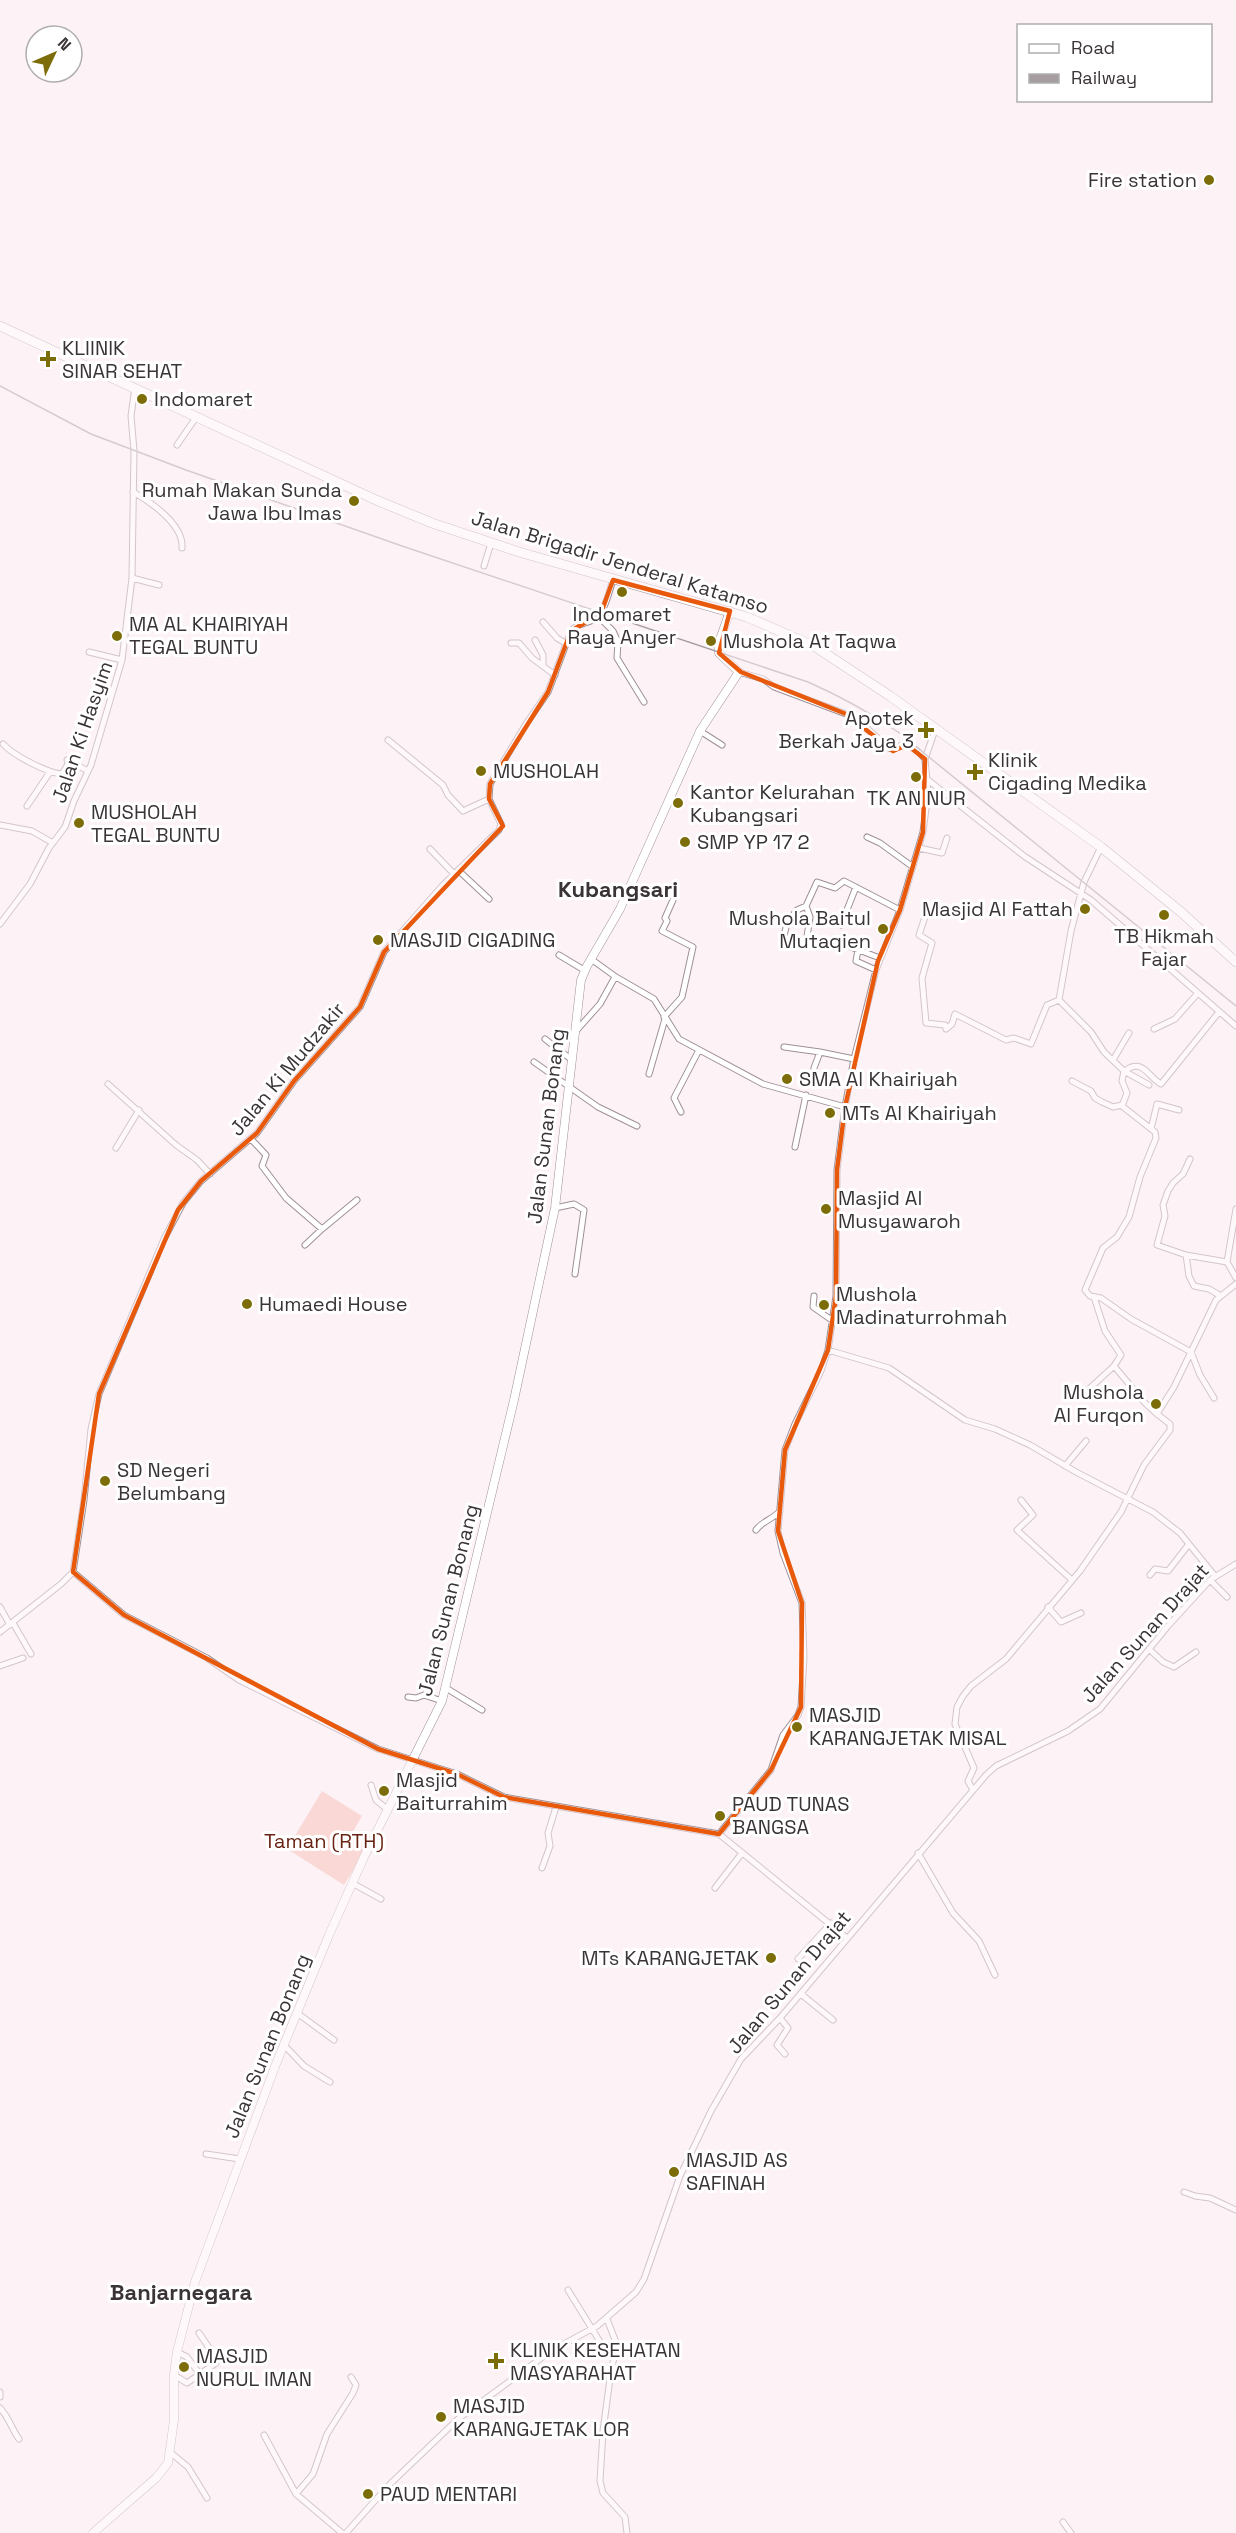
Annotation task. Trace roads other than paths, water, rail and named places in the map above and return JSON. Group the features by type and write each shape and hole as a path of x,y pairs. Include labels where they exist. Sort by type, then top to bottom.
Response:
{"highway":[{"name":"Jalan Brigadir Jenderal Katamso","path":"0,326 375,500 432,523 613,580 730,612 780,630 814,646 890,696 1101,847 1165,899 1236,962"}],"street":[{"name":"Jalan Ki Hasyim","path":"0,924 30,884 53,843 65,827 88,771 122,660 132,578 134,451 131,416 135,387"},
{"path":"177,446 197,416"},
{"path":"133,492 150,503 175,527 182,537 182,548"},
{"path":"484,566 491,543"},
{"path":"132,578 159,585"},
{"path":"388,740 443,785 448,795 463,811 489,799 490,784 526,724 545,699 573,627 602,613 613,580"},
{"path":"730,612 718,645 718,652 739,672 763,679 774,687 846,714 860,722 889,748 894,749 903,744 915,747 925,759"},
{"path":"598,616 613,631 618,642 617,658 644,702"},
{"path":"543,622 556,638 565,643"},
{"path":"535,640 543,655 543,664"},
{"path":"511,643 519,643 532,658 555,675"},
{"path":"89,652 122,660"},
{"name":"Jalan Sunan Bonang","path":"93,2533 156,2478 168,2463 174,2420 174,2375 177,2352 195,2282 284,2045 352,1883 442,1701 514,1400 555,1208 579,991 584,970 620,909 699,731 739,672"},
{"path":"719,1834 771,1770 783,1735 798,1715 801,1707 804,1657 802,1603 783,1553 778,1531 785,1450 821,1371 828,1350 837,1277 835,1231 837,1170 845,1107 854,1059 876,970 900,910 919,848 925,822 928,780 925,759 935,730"},
{"path":"699,731 722,745"},
{"path":"3,744 50,772 62,774 68,764 67,760 88,771"},
{"path":"27,806 50,772"},
{"path":"928,780 1024,856 1081,893 1236,1026"},
{"name":"Jalan Ki Mudzakir","path":"73,1572 84,1500 91,1429 99,1394 173,1221 193,1190 251,1139 270,1117 294,1080 360,1007 384,952 501,827 489,799"},
{"path":"0,825 32,831 53,843"},
{"path":"867,837 880,843 914,867"},
{"path":"919,848 942,854 947,838"},
{"path":"1101,847 1088,870 1081,893 1071,931 1059,1000 1091,1032 1100,1048 1125,1070 1149,1085"},
{"path":"430,849 489,899"},
{"path":"784,936 787,923 793,914 806,906 817,882 836,888 843,880 900,910"},
{"path":"841,925 856,887"},
{"path":"649,1074 665,1018 682,997 693,947 662,931 667,921 664,918 673,900"},
{"path":"806,906 810,918 806,943"},
{"path":"928,908 919,935 932,943 922,978 928,1024 945,1025 947,1029 952,1024 955,1014 1006,1040 1014,1038 1031,1044 1047,1005 1059,1000"},
{"path":"849,942 848,946 880,958"},
{"path":"858,950 856,961 876,970"},
{"path":"559,955 584,970"},
{"path":"591,959 615,977 648,994 675,1036 699,1050 763,1084 845,1107"},
{"path":"575,1033 600,1004 615,977"},
{"path":"1154,1029 1175,1019 1198,993"},
{"path":"1122,1105 1127,1093 1122,1081 1125,1070 1131,1066 1140,1066 1149,1071 1161,1084 1219,1012"},
{"path":"1113,1060 1129,1033"},
{"path":"545,1039 572,1060"},
{"path":"784,1047 854,1059"},
{"path":"681,1112 674,1098 699,1050"},
{"path":"814,1068 820,1052"},
{"path":"534,1062 598,1107 637,1126"},
{"path":"1072,1081 1091,1091 1095,1098 1102,1102 1113,1107 1122,1105"},
{"path":"108,1084 176,1145 197,1160 210,1174"},
{"path":"795,1147 806,1095"},
{"path":"1151,1129 1157,1104 1179,1110"},
{"path":"1122,1105 1155,1132 1156,1138 1140,1177 1128,1217 1117,1237 1103,1248 1086,1283 1085,1290 1131,1319 1191,1352 1200,1375 1214,1398"},
{"path":"116,1148 139,1110"},
{"path":"251,1139 266,1155 262,1166 281,1192 322,1229"},
{"path":"1190,1159 1183,1173 1168,1191 1163,1205 1165,1216 1157,1244 1186,1255 1227,1262"},
{"path":"305,1245 357,1200"},
{"path":"555,1208 574,1204 584,1210 575,1274"},
{"path":"1236,1209 1227,1262 1236,1278"},
{"path":"1186,1255 1189,1276 1194,1286 1209,1289 1221,1296"},
{"path":"1157,1414 1214,1305 1236,1284"},
{"path":"814,1296 813,1307 833,1320"},
{"path":"1090,1388 1114,1366 1120,1355 1105,1331 1094,1297"},
{"path":"828,1350 889,1368 966,1420 1011,1436 1128,1497 1165,1521 1189,1544 1227,1597"},
{"path":"973,1790 968,1781 973,1773 973,1764 955,1724 957,1707 971,1686 1006,1659 1072,1580 1109,1531 1143,1465 1171,1428 1170,1424 1145,1403 1114,1366"},
{"path":"1065,1466 1086,1441"},
{"path":"1021,1500 1033,1515 1017,1530 1072,1580"},
{"path":"756,1530 780,1511"},
{"path":"1150,1575 1155,1569 1168,1571 1189,1544"},
{"name":"Jalan Sunan Drajat","path":"344,2533 389,2485 458,2419 550,2351 592,2329 627,2302 642,2284 680,2176 711,2110 741,2059 801,1994 918,1853 996,1767 1053,1739 1100,1709 1168,1626 1213,1578 1236,1564"},
{"path":"0,1632 73,1572 124,1615 207,1658 239,1680 356,1739 413,1761 457,1774 504,1797 719,1834 847,1938"},
{"path":"0,1607 31,1654"},
{"path":"1048,1607 1061,1622 1082,1613"},
{"path":"1150,1650 1163,1662 1174,1667 1196,1652"},
{"path":"0,1666 22,1658"},
{"path":"446,1688 482,1710"},
{"path":"408,1697 416,1698 424,1695 442,1701"},
{"path":"370,1785 376,1800 388,1810"},
{"path":"542,1868 550,1846 549,1824 556,1807"},
{"path":"715,1888 742,1853"},
{"path":"918,1853 953,1913 979,1941 995,1975"},
{"path":"352,1883 381,1899"},
{"path":"798,1959 831,1923"},
{"path":"801,1994 833,2020"},
{"path":"297,2013 334,2040"},
{"path":"780,2018 788,2028 777,2045 785,2054"},
{"path":"284,2045 304,2066 330,2082"},
{"path":"206,2154 240,2159"},
{"path":"1184,2192 1193,2196 1210,2198 1236,2210"},
{"path":"568,2290 602,2345"},
{"path":"607,2319 617,2344 603,2431 600,2481 603,2493 625,2517 627,2533"},
{"path":"174,2375 186,2383 200,2375 216,2361 199,2334"},
{"path":"617,2344 629,2351"},
{"path":"177,2352 187,2357 208,2385"},
{"path":"296,2494 313,2474 327,2434 353,2393 356,2385 351,2377"},
{"path":"0,2392 0,2397"},
{"path":"0,2408 11,2421 19,2439"},
{"path":"264,2436 296,2494 344,2533"},
{"path":"171,2453 188,2467 207,2498"},
{"path":"1063,2522 1071,2533"}],"railway":[{"path":"0,386 91,434 186,470 402,546 808,682 831,693 898,732 1236,1006"}],"place":[{"name":"Fire station","path":"1209,180"},
{"name":"KLIINIK SINAR SEHAT","path":"48,359"},
{"name":"Indomaret","path":"142,399"},
{"name":"Rumah Makan Sunda Jawa Ibu Imas","path":"354,501"},
{"name":"Indomaret Raya Anyer","path":"622,592"},
{"name":"MA AL KHAIRIYAH TEGAL BUNTU","path":"117,636"},
{"name":"Mushola At Taqwa","path":"711,641"},
{"name":"Apotek Berkah Jaya 3","path":"926,730"},
{"name":"MUSHOLAH","path":"481,771"},
{"name":"Klinik Cigading Medika","path":"975,772"},
{"name":"TK AN NUR","path":"916,777"},
{"name":"Kantor Kelurahan Kubangsari","path":"678,803"},
{"name":"MUSHOLAH TEGAL BUNTU","path":"79,823"},
{"name":"SMP YP 17 2","path":"685,842"},
{"name":"Masjid Al Fattah","path":"1085,909"},
{"name":"TB Hikmah Fajar","path":"1164,915"},
{"name":"Mushola Baitul Mutaqien","path":"883,929"},
{"name":"MASJID CIGADING","path":"378,940"},
{"name":"SMA Al Khairiyah","path":"787,1079"},
{"name":"MTs Al Khairiyah","path":"830,1113"},
{"name":"Masjid Al Musyawaroh","path":"826,1209"},
{"name":"Humaedi House","path":"247,1304"},
{"name":"Mushola Madinaturrohmah","path":"824,1305"},
{"name":"Mushola Al Furqon","path":"1156,1404"},
{"name":"SD Negeri Belumbang","path":"105,1481"},
{"name":"MASJID KARANGJETAK MISAL","path":"797,1727"},
{"name":"Masjid Baiturrahim","path":"384,1791"},
{"name":"PAUD TUNAS BANGSA","path":"720,1816"},
{"name":"MTs KARANGJETAK","path":"771,1958"},
{"name":"MASJID AS SAFINAH","path":"674,2172"},
{"name":"KLINIK KESEHATAN MASYARAHAT","path":"496,2361"},
{"name":"MASJID NURUL IMAN","path":"184,2367"},
{"name":"MASJID KARANGJETAK LOR","path":"441,2417"},
{"name":"PAUD MENTARI","path":"368,2494"}],"district":[{"name":"Kubangsari","path":"618,889"},
{"name":"Banjarnegara","path":"181,2292"}],"park label":[{"name":"Taman (RTH)","path":"324,1841"}]}
